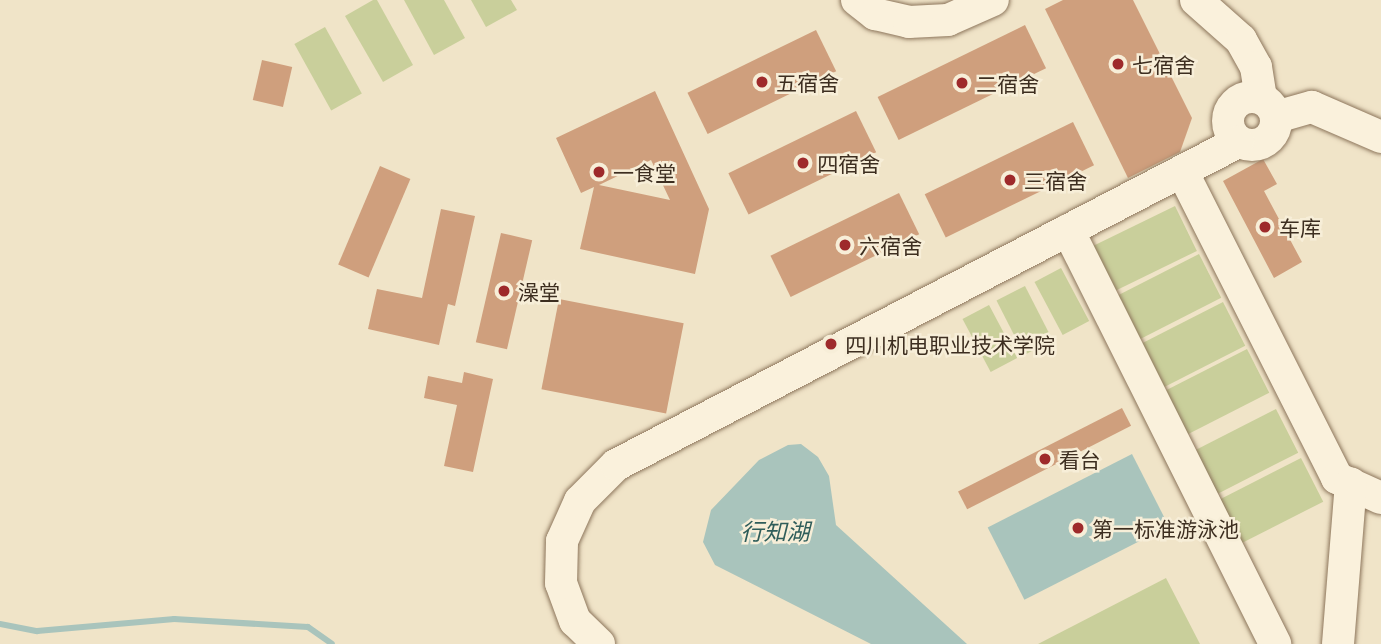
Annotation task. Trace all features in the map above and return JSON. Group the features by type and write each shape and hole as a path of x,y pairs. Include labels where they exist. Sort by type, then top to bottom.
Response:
{"street":[{"path":"857,0 875,14 909,22 948,20 993,0"},
{"path":"1196,0 1241,40 1256,66 1269,108"},
{"path":"599,644 575,621 561,583 562,541 580,501 616,465 1238,142 1229,129 1232,107 1245,97 1269,108 1312,107 1381,137"},
{"path":"1182,171 1337,478 1381,498"},
{"path":"1068,230 1275,644"},
{"path":"1338,644 1352,484"}],"green space":[{"path":"377,0 413,65 383,82 345,16"},
{"path":"404,0 444,0 465,38 434,55"},
{"path":"471,0 511,0 517,10 486,27"},
{"path":"325,27 362,93 331,110 294,44"},
{"path":"1175,206 1197,251 1113,292 1091,247"},
{"path":"1199,254 1221,298 1138,340 1116,296"},
{"path":"1061,268 1089,321 1063,335 1035,282"},
{"path":"1025,286 1053,340 1024,355 996,301"},
{"path":"1223,302 1245,346 1162,388 1140,344"},
{"path":"989,305 1017,358 991,372 963,319"},
{"path":"1247,349 1269,393 1186,435 1164,391"},
{"path":"1276,409 1298,453 1215,495 1193,451"},
{"path":"1301,458 1323,502 1239,544 1217,501"},
{"path":"1166,578 1200,644 1038,644"}],"water":[{"name":"行知湖","path":"801,444 818,457 829,476 836,525 967,644 871,644 715,565 703,542 711,510 759,460 788,445"},
{"name":"第一标准游泳池","path":"1132,454 1169,526 1024,600 988,528"}],"building":[{"name":"七宿舍","path":"1063,0 1133,0 1192,118 1180,152 1128,178 1045,9"},
{"name":"二宿舍","path":"1025,25 1046,68 899,140 878,97"},
{"name":"五宿舍","path":"816,30 836,71 708,134 687,93"},
{"path":"262,60 292,67 283,107 253,100"},
{"name":"一食堂","path":"655,91 709,209 695,274 580,249 594,187 581,193 556,138","holes":["651,160 670,200 599,185"]},
{"name":"四宿舍","path":"856,111 876,152 749,215 728,173"},
{"name":"三宿舍","path":"1073,122 1094,165 946,237 925,194"},
{"name":"车库","path":"1263,159 1277,184 1264,191 1302,262 1274,278 1223,181"},
{"path":"380,166 410,179 369,277 338,264"},
{"name":"六宿舍","path":"899,193 919,234 791,297 770,256"},
{"path":"441,209 475,216 455,306 448,304 439,345 368,329 377,289 422,298"},
{"name":"澡堂","path":"501,233 532,240 507,349 476,342"},
{"path":"559,299 684,323 666,414 541,389"},
{"path":"464,372 493,379 473,472 444,466 457,405 424,398 428,376 462,383"},
{"name":"看台","path":"1122,408 1131,426 967,509 958,492"}],"waterway":[{"path":"0,624 37,631 174,619 308,627 332,644"}],"place":[{"name":"七宿舍","path":"1118,64"},
{"name":"五宿舍","path":"762,82"},
{"name":"二宿舍","path":"962,83"},
{"name":"四宿舍","path":"803,163"},
{"name":"一食堂","path":"599,172"},
{"name":"三宿舍","path":"1010,180"},
{"name":"车库","path":"1265,227"},
{"name":"六宿舍","path":"845,245"},
{"name":"澡堂","path":"504,291"},
{"name":"四川机电职业技术学院","path":"831,344"},
{"name":"看台","path":"1045,459"},
{"name":"第一标准游泳池","path":"1078,528"}]}
